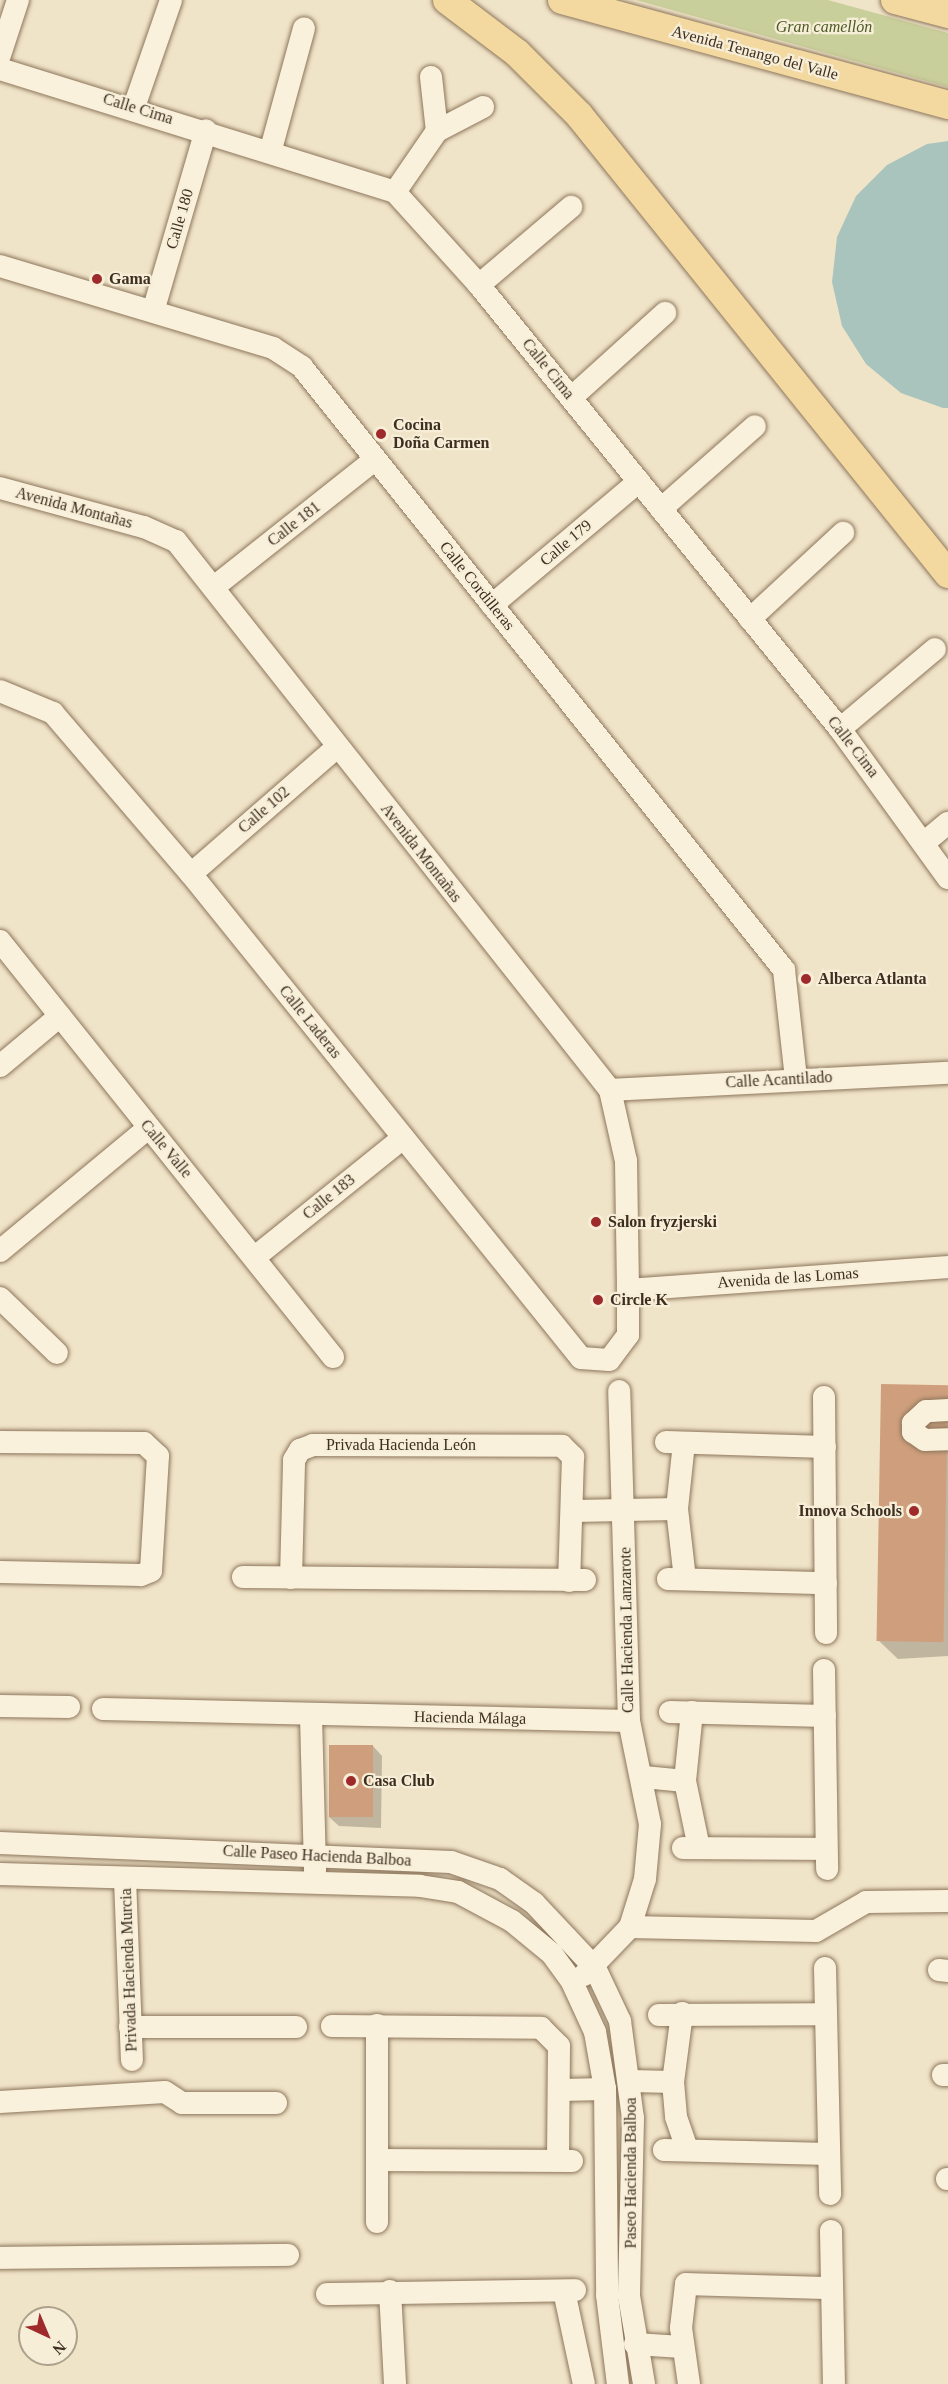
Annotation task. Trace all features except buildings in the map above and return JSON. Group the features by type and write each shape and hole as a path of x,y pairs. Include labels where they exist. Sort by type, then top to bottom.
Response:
{"main road":[{"path":"447,0 517,53 579,115 948,574"},
{"name":"Avenida Tenango del Valle","path":"562,0 948,105"},
{"path":"895,0 948,14"}],"street":[{"path":"0,55 18,0"},
{"path":"134,107 171,0"},
{"path":"271,150 304,28"},
{"name":"Calle Cima","path":"0,69 134,107 395,192 479,285 840,729 925,842 948,878"},
{"path":"431,77 437,131"},
{"path":"395,192 437,131 483,107"},
{"name":"Calle 180","path":"154,308 206,130"},
{"path":"479,285 572,207"},
{"name":"Calle Cordilleras","path":"0,266 154,308 273,348 302,367 374,460 784,970 796,1079"},
{"path":"571,398 665,314"},
{"path":"661,509 755,426"},
{"name":"Calle 181","path":"214,587 374,460"},
{"name":"Calle 179","path":"492,604 639,481"},
{"name":"Avenida Montañas","path":"0,488 144,527 176,541 610,1090 626,1161 628,1335 609,1360"},
{"path":"750,619 843,533"},
{"path":"840,729 935,649"},
{"name":"Calle Laderas","path":"0,691 53,713 191,874 581,1358 609,1360"},
{"name":"Calle 102","path":"191,874 337,747"},
{"path":"925,842 948,823"},
{"name":"Calle Valle","path":"0,941 333,1357"},
{"path":"0,1066 60,1016"},
{"name":"Calle Acantilado","path":"610,1090 948,1073"},
{"path":"0,1251 148,1128"},
{"name":"Calle 183","path":"255,1257 403,1138"},
{"name":"Avenida de las Lomas","path":"628,1290 948,1267"},
{"path":"0,1298 57,1353"},
{"name":"Calle Hacienda Lanzarote","path":"572,1982 595,1968 630,1927 645,1879 650,1824 644,1777 629,1720 620,1391"},
{"path":"824,1397 826,1633"},
{"path":"948,1410 926,1411 913,1423 913,1432 926,1440 948,1439"},
{"path":"0,1442 144,1443 158,1455 151,1571 141,1575 0,1572"},
{"path":"825,1447 675,1442 676,1579 826,1583"},
{"name":"Privada Hacienda León","path":"243,1577 291,1578 577,1580 573,1457 562,1446 313,1445 294,1460 291,1578"},
{"path":"573,1510 624,1512 677,1509"},
{"path":"824,1670 825,1716 826,1859 691,1848 681,1712 825,1716"},
{"path":"0,1706 69,1707"},
{"name":"Hacienda Málaga","path":"103,1709 311,1716 629,1720"},
{"path":"311,1716 315,1884"},
{"path":"644,1777 685,1781"},
{"name":"Calle Paseo Hacienda Balboa","path":"0,1843 451,1862 500,1879 534,1903 595,1968"},
{"name":"Calle Paseo Hacienda Balboa","path":"0,1874 125,1880 315,1884 458,1892 512,1921 552,1954 572,1982"},
{"name":"Privada Hacienda Murcia","path":"125,1880 132,2060"},
{"path":"630,1927 816,1931 866,1902 948,1901"},
{"name":"Paseo Hacienda Balboa","path":"595,1968 620,2021 631,2081 629,2296 635,2344 644,2384"},
{"path":"825,1968 830,2194"},
{"name":"Paseo Hacienda Balboa","path":"572,1982 595,2032 605,2089 611,2356 618,2384"},
{"path":"659,2015 682,2013 825,2014"},
{"path":"682,2013 673,2082 676,2117 687,2149"},
{"path":"377,2025 377,2222"},
{"path":"332,2026 541,2028 559,2046 565,2160 377,2160"},
{"path":"130,2027 296,2027"},
{"path":"631,2081 673,2082"},
{"path":"561,2090 605,2089"},
{"path":"0,2102 165,2092 182,2103 276,2103"},
{"path":"664,2150 829,2154"},
{"path":"831,2231 834,2384"},
{"path":"0,2258 288,2254"},
{"path":"689,2384 682,2347 675,2284 832,2288"},
{"path":"327,2294 390,2291 569,2290 584,2384"},
{"path":"390,2291 394,2384"},
{"path":"635,2344 682,2347"},
{"path":"580,2355 611,2356"}],"green space":[{"name":"Gran camellón","path":"636,0 828,0 948,33 948,87"}],"water":[{"path":"948,141 948,408 943,408 901,393 866,364 842,326 832,282 837,237 856,196 887,165 927,144"}],"place":[{"name":"Gama","path":"97,279"},
{"name":"Cocina Doña Carmen","path":"381,434"},
{"name":"Alberca Atlanta","path":"806,979"},
{"name":"Salon fryzjerski","path":"596,1222"},
{"name":"Circle K","path":"598,1300"},
{"name":"Innova Schools","path":"914,1511"},
{"name":"Casa Club","path":"351,1781"}]}
